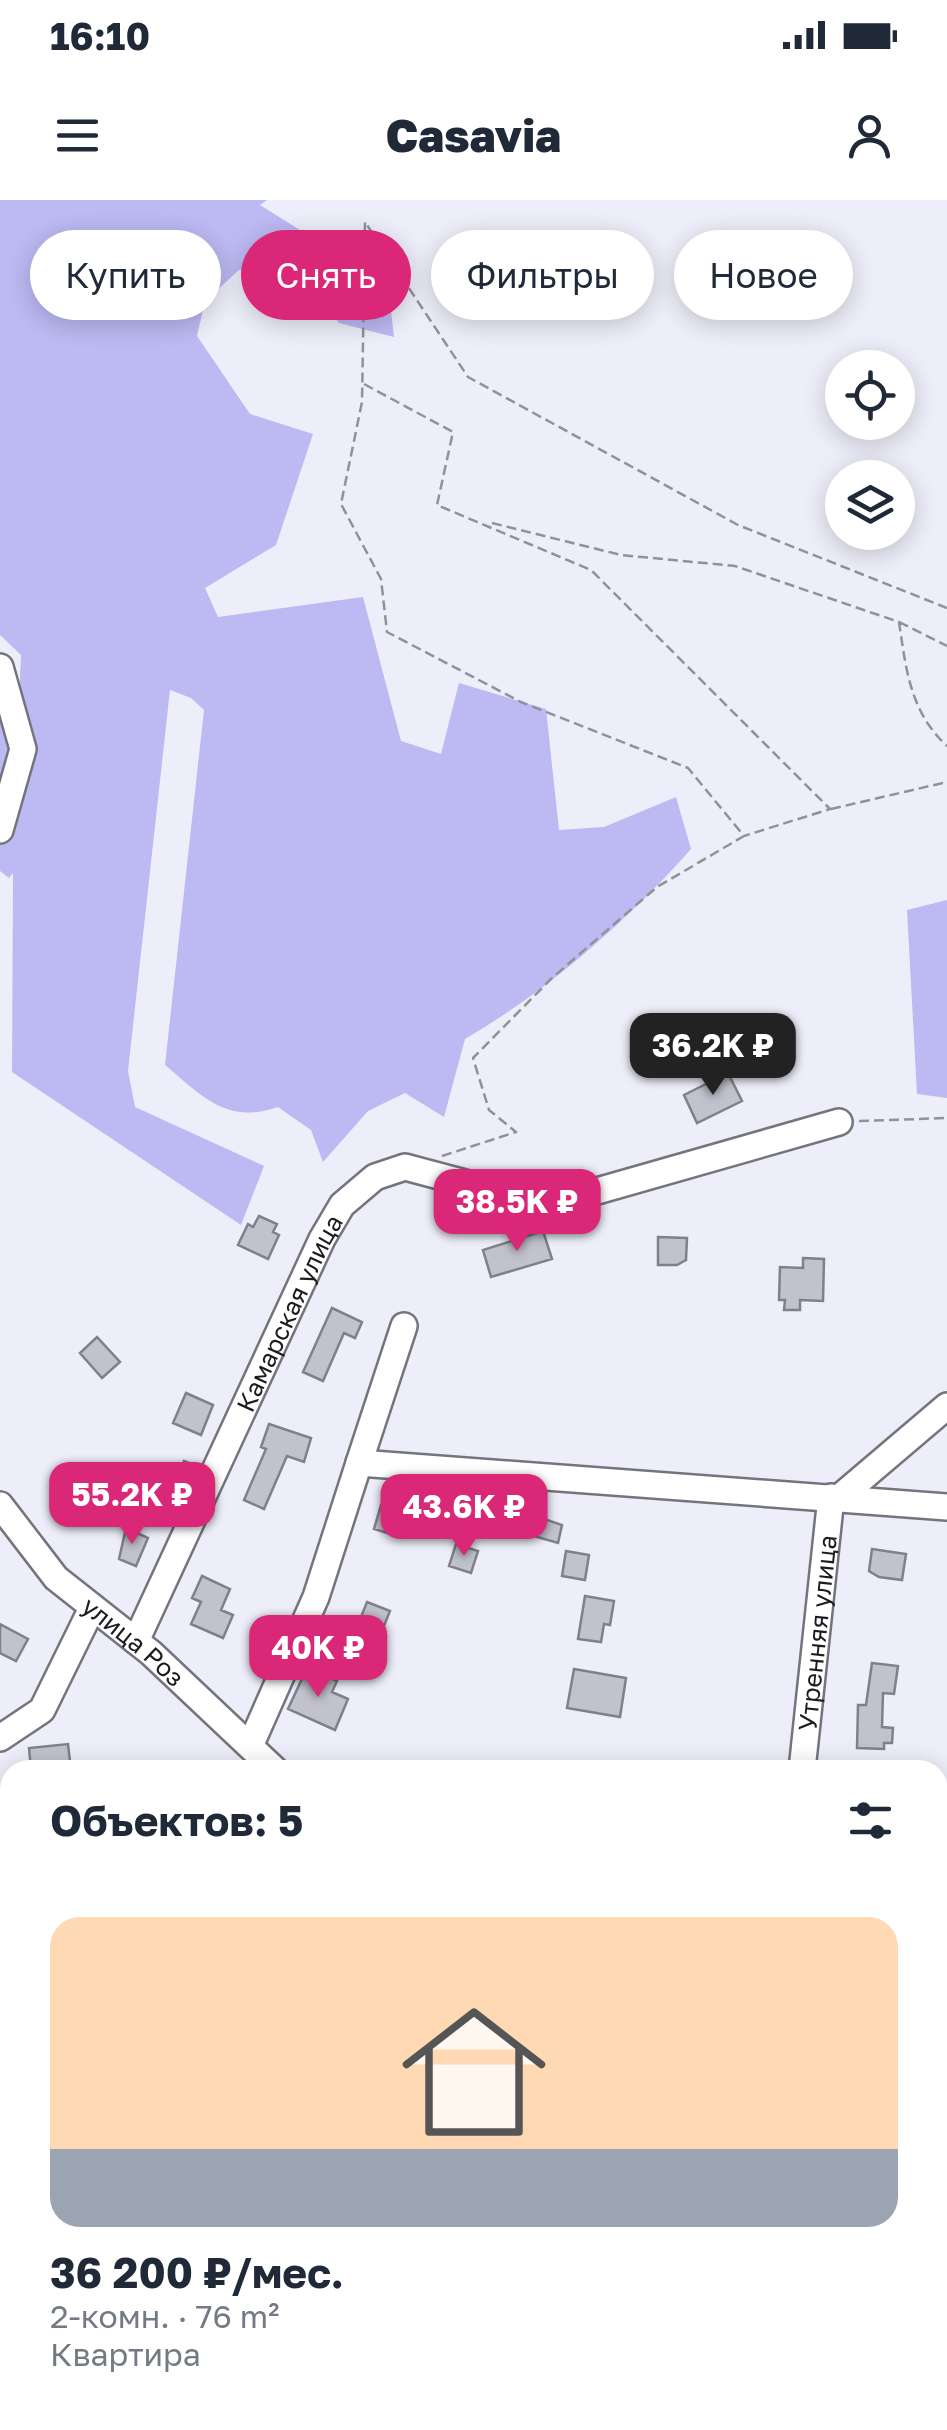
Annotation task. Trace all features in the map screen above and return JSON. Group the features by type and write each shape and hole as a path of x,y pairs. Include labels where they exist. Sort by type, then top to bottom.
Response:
{"street":[{"path":"0,667 24,748 7,776 0,830"},
{"name":"Камарская улица","path":"136,1640 342,1205 374,1177 405,1168 548,1206 839,1122"},
{"path":"251,1744 316,1597 404,1326"},
{"path":"836,1496 947,1406"},
{"path":"359,1463 947,1506"},
{"name":"Утренняя улица","path":"803,1760 836,1496"},
{"name":"улица Роз","path":"0,1505 8,1532 56,1578 136,1640 266,1760"},
{"path":"0,1738 42,1710 92,1608"}],"path":[{"path":"744,836 688,768 521,702 387,632 381,579 341,504 362,383 365,222 468,377 738,525 947,608"},
{"path":"362,383 454,432 437,506 621,555 734,566 899,622 947,646"},
{"path":"481,520 591,570 830,809"},
{"path":"899,622 910,691 933,733 947,746"},
{"path":"442,1156 516,1132 489,1110 473,1058 552,978 657,888 744,836 830,809 947,782"},
{"path":"839,1122 947,1118"}],"shaded area":[{"path":"0,200 267,200 260,205 300,230 241,230 241,270 221,286 221,230 30,230 30,320 201,320 197,336 250,414 313,434 276,545 205,588 218,617 363,597 401,741 441,754 459,683 546,709 559,830 604,827 676,797 691,849 586,953 527,999 465,1039 444,1117 405,1093 368,1111 323,1162 311,1130 278,1107 260,1112 230,1110 204,1097 165,1065 204,710 191,698 170,690 128,1071 135,1107 264,1166 241,1225 12,1072 13,873 9,878 0,871 0,667 18,725 21,655 0,635"},
{"path":"337,320 392,320 394,337"},
{"path":"947,900 947,1098 917,1094 907,910"}],"building":[{"path":"728,1073 742,1101 697,1123 684,1095"},
{"path":"259,1216 277,1224 273,1232 279,1235 268,1259 238,1245 248,1224 253,1227"},
{"path":"543,1231 552,1259 491,1277 483,1250"},
{"path":"658,1237 687,1238 686,1260 677,1265 658,1265"},
{"path":"803,1258 824,1259 823,1301 800,1300 800,1310 784,1310 785,1300 779,1300 780,1267 803,1268"},
{"path":"332,1308 362,1322 355,1338 344,1333 323,1381 303,1372"},
{"path":"97,1337 120,1362 102,1378 80,1353"},
{"path":"186,1393 213,1405 201,1435 173,1423"},
{"path":"269,1424 311,1438 304,1462 287,1456 264,1509 244,1500 266,1449 261,1447"},
{"path":"184,1461 199,1467 175,1518 159,1511 165,1496 171,1498"},
{"path":"381,1505 404,1514 397,1536 374,1529"},
{"path":"524,1512 562,1525 558,1543 520,1532"},
{"path":"126,1528 148,1538 136,1566 119,1559"},
{"path":"456,1544 478,1551 471,1573 449,1566"},
{"path":"872,1549 906,1554 902,1580 879,1577 869,1571"},
{"path":"566,1551 589,1555 585,1580 562,1576"},
{"path":"202,1576 230,1589 221,1610 233,1615 223,1638 191,1624 201,1602 192,1598"},
{"path":"585,1596 614,1601 610,1625 604,1624 601,1642 578,1639"},
{"path":"367,1602 390,1611 378,1641 355,1632"},
{"path":"0,1624 28,1639 16,1661 0,1653"},
{"path":"872,1663 898,1666 894,1694 883,1693 882,1727 893,1728 892,1743 884,1743 884,1749 857,1748 858,1705 866,1705"},
{"path":"307,1668 337,1681 332,1692 348,1699 335,1730 288,1709"},
{"path":"574,1669 626,1678 620,1717 567,1708"},
{"path":"68,1744 70,1760 30,1760 29,1748"}]}
